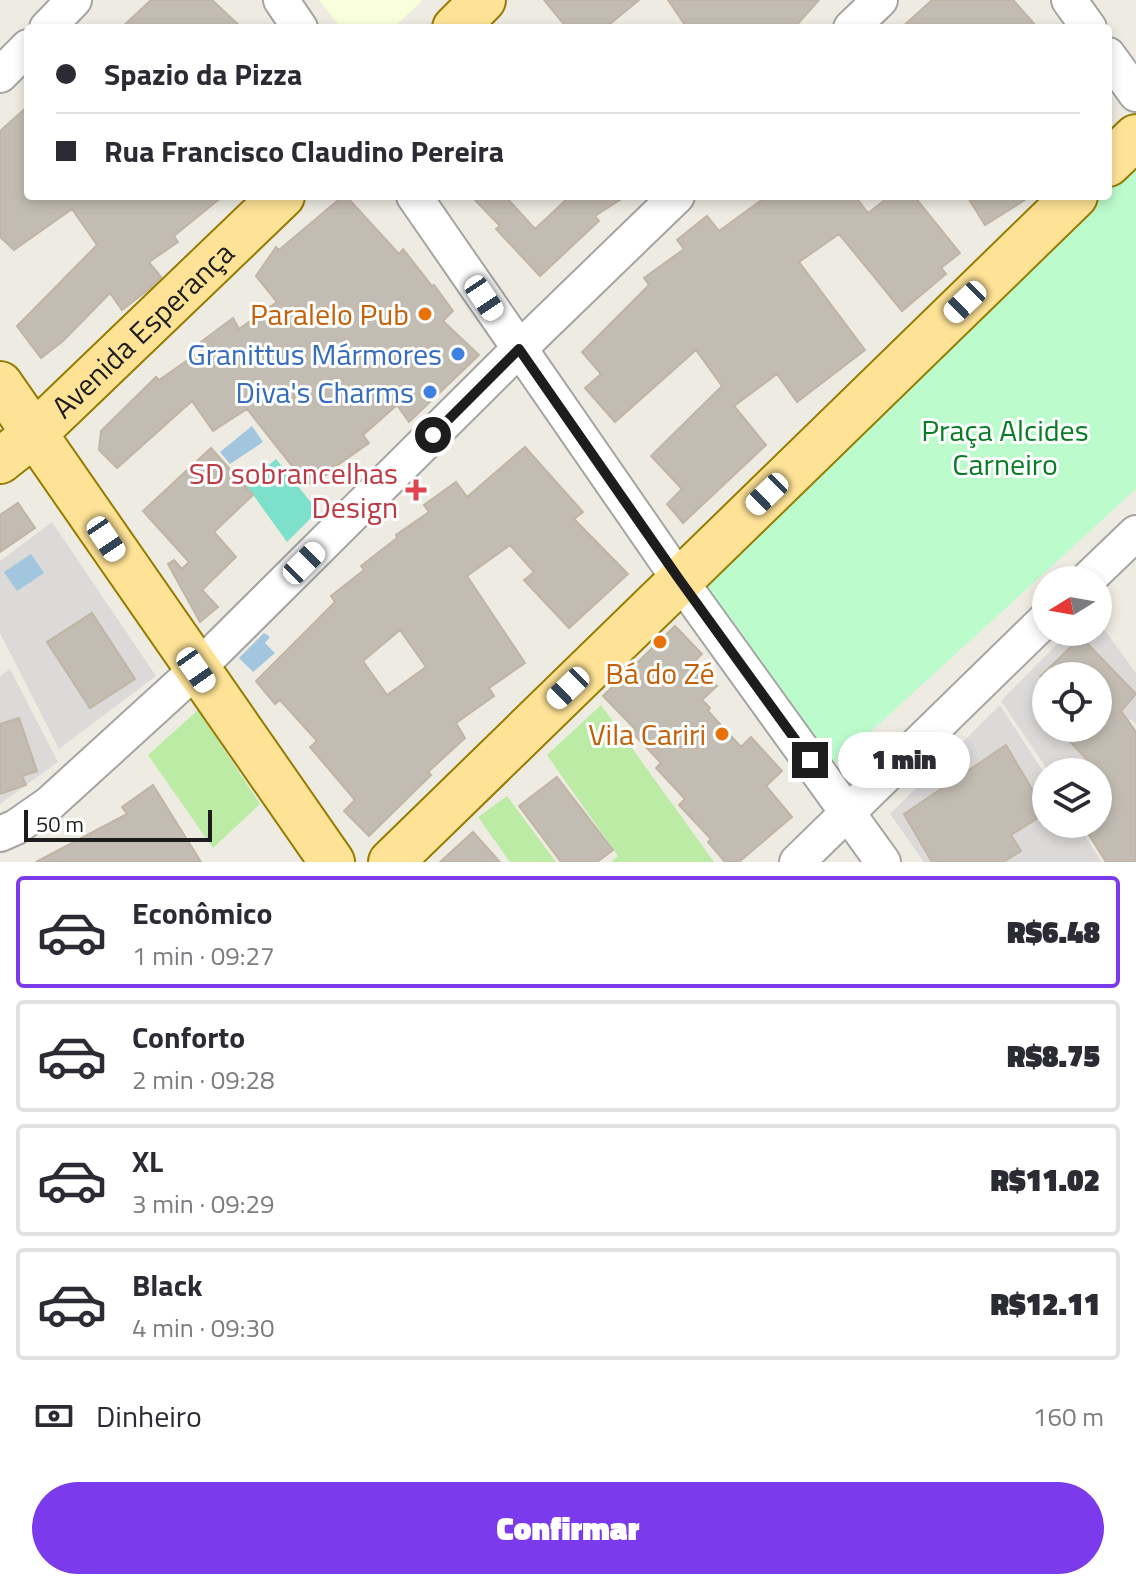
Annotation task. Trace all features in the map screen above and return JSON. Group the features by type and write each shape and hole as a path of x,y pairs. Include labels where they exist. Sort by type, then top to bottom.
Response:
{"main road":[{"path":"459,24 483,0"},
{"path":"1112,160 1136,137"},
{"name":"Avenida Esperança","path":"0,461 34,434 278,200"},
{"path":"391,862 1071,200"},
{"path":"0,384 332,862"}],"street":[{"path":"51,24 74,0"},
{"path":"281,0 297,24"},
{"path":"855,24 880,0"},
{"path":"1069,0 1086,24"},
{"path":"0,75 24,51"},
{"path":"1112,61 1136,94"},
{"path":"417,200 679,579 883,862"},
{"path":"0,834 49,804 196,670 673,200"},
{"path":"1102,566 1136,533"},
{"path":"797,862 1032,633"}],"shaded area":[{"path":"319,0 423,0 397,24 338,24"},
{"path":"252,426 263,442 230,464 220,452"},
{"path":"276,459 318,511 287,542 246,485"},
{"path":"52,522 156,676 59,749 0,633 0,561"},
{"path":"31,554 44,573 17,591 4,572"},
{"path":"264,633 270,637 265,643 275,653 253,672 239,658"},
{"path":"1112,640 1136,673 1136,724 1131,719 1112,740 1112,662 1039,662 1055,646 1112,646"},
{"path":"10,669 58,762 0,804 0,676"},
{"path":"1032,670 1032,742 1110,742 1095,758 1040,758 1001,701"},
{"path":"1000,705 1034,758 1032,838 1086,838 1102,862 924,862 890,814"}],"green space":[{"name":"Praça Alcides Carneiro","path":"1136,156 1136,489 1052,566 1032,566 1032,584 821,777 687,591 1088,200 1112,200 1112,177"},
{"path":"601,705 714,862 611,862 618,856 547,755"},
{"path":"198,710 260,804 213,848 148,755"},
{"path":"507,796 556,862 510,862 478,817"}],"building":[{"path":"151,0 212,0 238,24 125,24"},
{"path":"544,0 639,0 610,24 564,24"},
{"path":"668,0 819,0 798,24 684,24"},
{"path":"932,0 1013,0 1034,24 905,24"},
{"path":"24,110 24,200 218,200 174,236 178,242 149,262 161,277 149,289 122,310 110,293 63,341 41,358 17,326 97,245 72,209 14,250 0,237 0,131"},
{"path":"338,200 350,200 399,254 403,249 434,285 453,311 443,321 479,355 409,422 397,405 363,435 369,443 335,467 337,469 307,485 247,409 213,431 192,401 117,468 99,450 101,431 156,377 159,380 205,348 201,342 233,318 239,329 277,302 256,276 276,247 279,250"},
{"path":"475,200 509,200 535,229 566,200 620,200 595,216 599,221 540,276 496,229 500,226"},
{"path":"762,200 858,200 868,213 885,200 917,200 960,253 941,268 946,274 902,311 839,234 799,262 865,350 797,402 777,374 734,406 766,445 683,523 667,504 682,489 651,456 722,386 696,350 615,422 585,388 601,374 582,352 649,285 644,278 684,249 677,240 707,216 719,231"},
{"path":"969,200 1025,200 985,225"},
{"path":"525,447 583,512 574,519 628,574 569,628 524,580 534,572 510,545 467,576 525,663 489,688 494,696 456,723 465,738 428,772 431,775 369,836 344,811 355,800 310,747 317,741 280,700 275,704 256,681 335,602 331,596 364,570 361,566 397,538 396,535 429,512 424,505 456,482 467,497","holes":["400,630 426,667 387,695 363,661"]},
{"path":"211,448 253,495 214,532 236,557 202,590 218,607 200,622 168,564 174,560 182,569 189,562 143,511"},
{"path":"18,503 35,528 0,552 0,515"},
{"path":"92,613 135,679 90,708 47,642"},
{"path":"675,626 702,654 694,662 717,686 702,700 710,708 708,711 741,747 751,737 782,771 766,786 792,817 739,862 725,862 708,842 711,839 679,805 685,799 656,768 661,763 632,732 635,729 603,696"},
{"path":"1072,646 1090,646 1105,662 1055,662"},
{"path":"1112,669 1136,694 1121,711 1136,732 1136,862 1106,862 1091,838 1112,838 1112,758 1086,758 1070,742 1112,742"},
{"path":"19,718 37,771 22,776 26,785 0,794 0,724"},
{"path":"1006,745 1032,789 1032,822 1011,835 1021,851 1003,862 932,862 904,814"},
{"path":"557,777 613,850 597,862 561,862 519,806"},
{"path":"153,785 201,862 36,862 127,814 122,807"},
{"path":"473,832 500,862 440,862"}],"place":[{"name":"Paralelo Pub","path":"425,314"},
{"name":"Granittus Mármores","path":"458,354"},
{"name":"Diva's Charms","path":"430,392"},
{"name":"SD sobrancelhas Design","path":"416,490"},
{"name":"Bá do Zé","path":"660,642"},
{"name":"Vila Cariri","path":"722,734"}],"route":[{"path":"433,435 519,349 810,760"}]}
